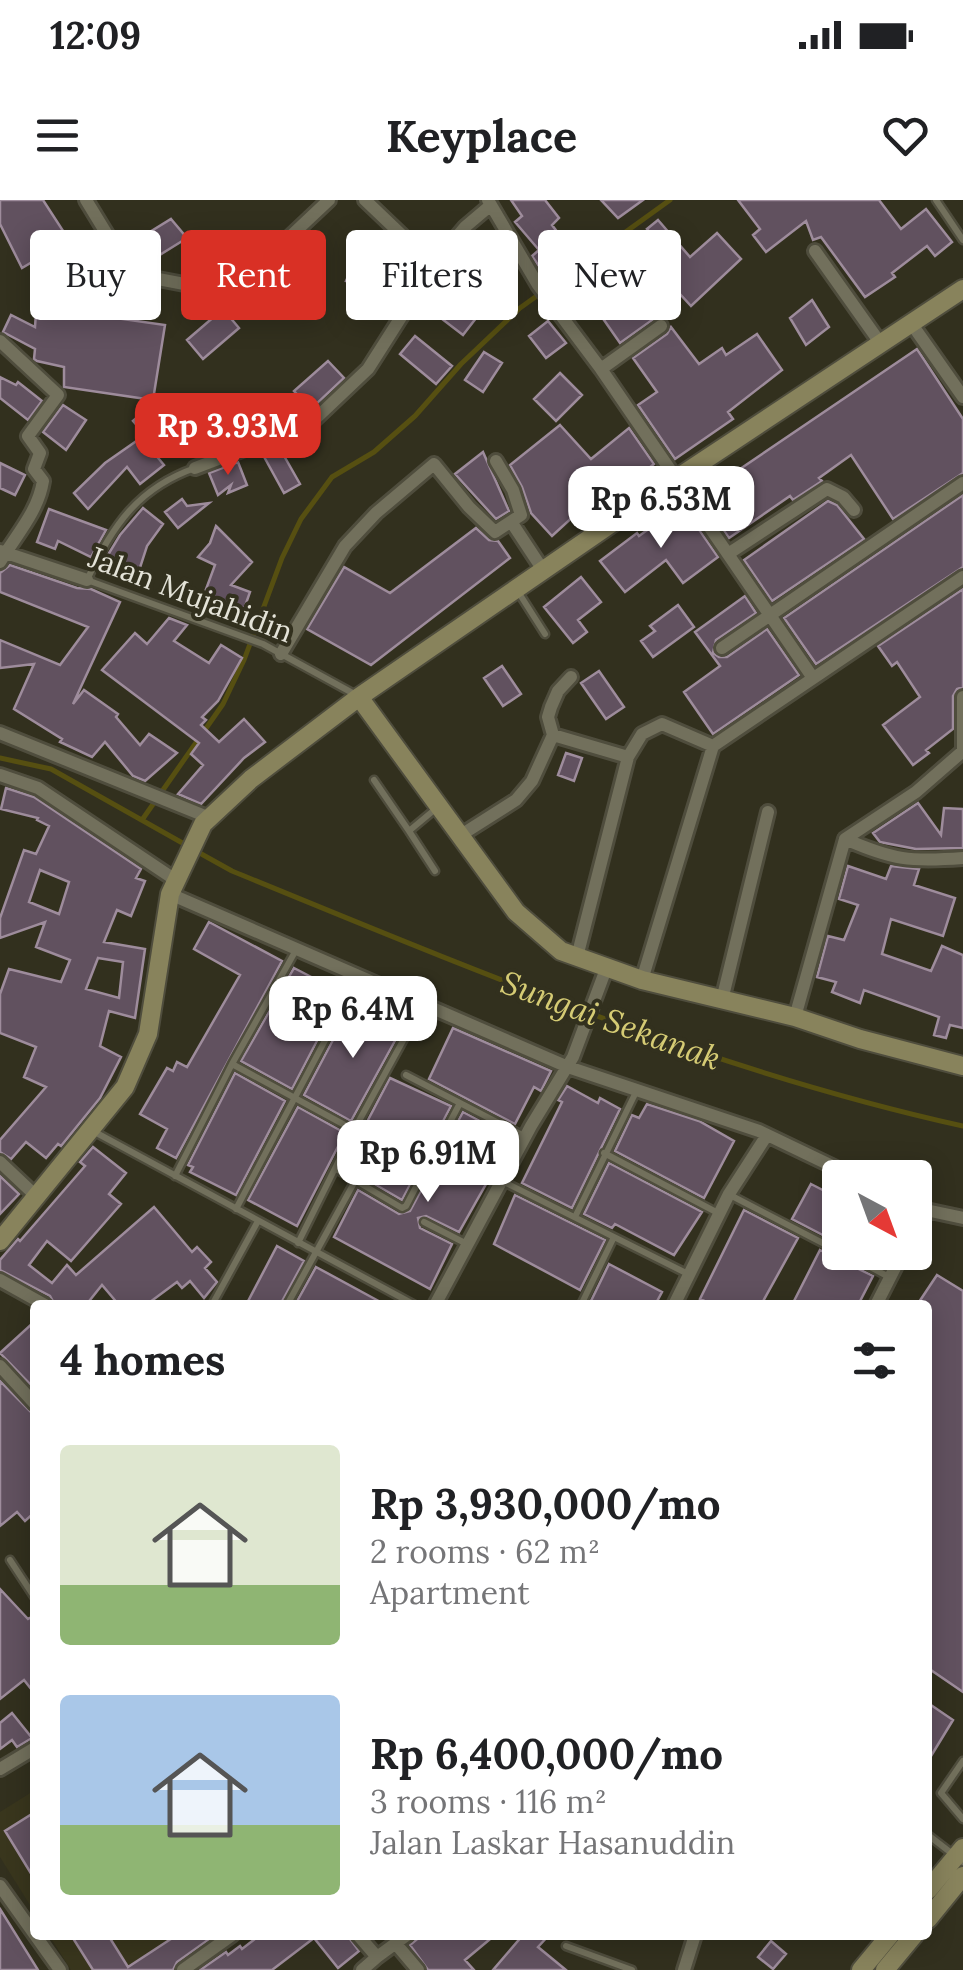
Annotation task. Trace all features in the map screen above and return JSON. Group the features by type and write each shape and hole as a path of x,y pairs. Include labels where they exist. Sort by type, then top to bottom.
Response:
{"street":[{"path":"86,200 125,264 138,275 237,294 329,200"},
{"path":"365,200 397,230"},
{"path":"463,230 490,202 538,285 601,369 812,678"},
{"path":"815,250 881,344"},
{"path":"0,1240 126,1088 148,1034 175,883 206,821 250,780 359,697 676,479 963,289"},
{"path":"195,468 310,424 368,368 399,320"},
{"path":"911,324 963,397"},
{"path":"601,369 661,326"},
{"path":"0,341 58,395 29,434 40,453 34,470 43,484 32,517 2,555"},
{"path":"280,654 345,546 376,513 434,464 496,532 521,515 513,490 496,461"},
{"path":"722,648 963,482"},
{"path":"728,554 827,490 843,497 854,510"},
{"path":"512,522 544,570"},
{"name":"Jalan Mujahidin","path":"2,555 87,580"},
{"path":"642,980 713,746 963,578"},
{"path":"461,835 516,800 532,781 552,735 548,717 551,707 571,677"},
{"path":"359,697 516,912 561,951 642,980 796,1017 860,1039 963,1066"},
{"path":"796,1017 845,839 916,792 963,752 963,697"},
{"path":"578,958 628,756 642,734 662,724 713,746"},
{"path":"0,733 206,821"},
{"path":"552,735 628,756"},
{"path":"0,775 38,788 175,883 296,949 423,1005 637,1090 767,1134 822,1161"},
{"path":"722,1000 768,812"},
{"path":"845,839 889,858 963,858"},
{"path":"439,1300 525,1136 570,1062 606,969"},
{"path":"680,1300 729,1194 767,1134"},
{"path":"0,1162 37,1197"},
{"path":"932,1211 963,1218"},
{"path":"879,1300 894,1270"},
{"path":"0,1280 37,1300"},
{"path":"0,1366 30,1399"},
{"path":"0,1770 30,1751"},
{"path":"932,1886 960,1855"},
{"path":"932,1913 963,1876"},
{"path":"0,1886 30,1928"},
{"path":"39,1940 60,1970"},
{"path":"183,1970 225,1940"},
{"path":"362,1940 377,1957"},
{"path":"362,1970 401,1940"},
{"path":"403,1940 418,1970"},
{"path":"684,1970 693,1940"},
{"path":"861,1970 886,1940"},
{"path":"884,1970 910,1940"}],"lane":[{"path":"936,200 963,240"},
{"path":"87,580 98,554 138,498 170,477 195,468"},
{"name":"Jalan Mujahidin","path":"87,580 263,644 359,697"},
{"path":"516,589 545,634"},
{"path":"374,780 435,871"},
{"path":"409,831 440,805"},
{"path":"174,1176 296,949"},
{"path":"236,1209 358,976"},
{"path":"298,1243 423,1005"},
{"path":"232,1064 354,1130"},
{"path":"406,1075 525,1136"},
{"path":"575,1217 637,1090"},
{"path":"336,1169 402,1208 406,1206 460,1103"},
{"path":"90,1130 405,1300"},
{"path":"604,1153 719,1214"},
{"path":"502,1180 689,1274"},
{"path":"290,1300 355,1181"},
{"path":"729,1194 822,1242"},
{"path":"215,1300 258,1222"},
{"path":"424,1222 468,1245"},
{"path":"583,1300 613,1238"},
{"path":"875,1270 890,1278"},
{"path":"10,1560 30,1590"},
{"path":"963,1761 941,1792 963,1819"},
{"path":"932,1838 960,1855"},
{"path":"566,1946 632,1970"}],"shaded area":[{"path":"30,1793 30,1905 0,1857 0,1812"},
{"path":"52,1940 222,1940 178,1970 71,1970"}],"building":[{"path":"0,200 43,200 62,230 30,230 30,263 22,268 0,224"},
{"path":"511,200 545,200 559,218 552,225 556,230 538,230 538,249 515,222 522,216"},
{"path":"601,200 643,200 618,218"},
{"path":"738,200 879,200 901,229 926,209 952,242 935,256 927,246 892,273 895,277 865,297 821,237 813,240 806,221 766,252 753,235 760,229"},
{"path":"171,219 181,231 181,242 161,254 161,230 153,230"},
{"path":"658,220 667,230 648,230"},
{"path":"717,233 741,259 691,306 681,295 681,247 690,257"},
{"path":"812,300 829,327 806,345 790,318"},
{"path":"11,315 35,327 35,320 130,320 165,325 153,400 64,387 64,367 37,361 35,349 3,332"},
{"path":"210,320 232,320 239,328 203,359 187,340"},
{"path":"443,320 475,320 463,335"},
{"path":"604,320 652,320 620,343"},
{"path":"548,321 566,343 546,358 529,336"},
{"path":"671,327 699,364 722,348 726,355 757,334 782,370 728,412 733,419 675,459 638,405 657,392 633,358"},
{"path":"415,336 452,366 436,384 400,354"},
{"path":"917,349 963,419 963,473 893,519 851,455 819,478 822,481 793,500 790,496 729,538 700,496"},
{"path":"484,352 502,363 483,392 465,380"},
{"path":"328,361 344,378 311,409 294,391"},
{"path":"560,373 582,395 556,421 534,399"},
{"path":"0,377 16,385 18,382 42,401 28,420 0,398"},
{"path":"63,405 86,420 66,450 43,432"},
{"path":"148,408 172,437 154,453 164,465 140,484 127,467 88,509 74,493 105,463 145,435 133,421"},
{"path":"560,425 591,459 629,428 654,464 621,490 613,480 552,536 531,513 510,465"},
{"path":"221,428 230,444 199,456 193,446"},
{"path":"279,447 300,484 284,493 262,453"},
{"path":"483,452 509,511 496,519 455,474"},
{"path":"238,462 247,485 228,493 231,485 218,495 209,473"},
{"path":"0,463 25,475 15,495 0,488"},
{"path":"963,495 963,567 816,664 784,618"},
{"path":"182,499 187,506 209,503 178,528 165,512"},
{"path":"828,501 837,505 864,539 772,601 744,560"},
{"path":"682,505 718,557 683,583 666,560 625,592 600,561"},
{"path":"143,508 163,524 147,546 136,580 100,568 120,535"},
{"path":"49,509 106,530 91,557 58,541 55,549 37,542"},
{"path":"216,526 252,562 231,585 250,592 242,615 202,600 215,565 198,557 210,543"},
{"path":"476,528 489,540 498,541 510,558 371,665 307,629 344,567 390,593"},
{"path":"10,565 77,588 91,589 120,602 73,704 84,690 118,714 116,717 140,745 149,734 177,753 145,781 133,776 105,742 92,757 60,742 62,739 14,709 34,664 0,668 0,640 60,665 88,627 0,592 0,573"},
{"path":"581,577 601,602 578,620 587,632 573,643 544,607"},
{"path":"963,589 963,687 953,696 953,729 913,765 883,725 920,697 897,662 892,666 878,646"},
{"path":"745,596 756,613 716,640 713,653 727,657 767,629 799,675 713,734 684,692 720,666 695,632"},
{"path":"678,605 694,627 653,657 641,641 655,631 650,626"},
{"path":"169,618 187,625 174,641 209,663 221,645 242,658 218,701 202,717 206,720 201,725 219,742 244,719 265,742 244,758 201,804 178,794 203,765 191,754 199,743 102,670 135,633 147,644"},
{"path":"502,666 521,694 503,706 484,678"},
{"path":"599,671 624,707 606,719 581,683"},
{"path":"566,753 582,758 574,781 558,775"},
{"path":"6,788 34,797 141,869 136,878 145,881 131,916 117,910 104,942 145,949 135,1018 109,1011 100,1046 121,1057 100,1098 61,1146 58,1144 46,1158 26,1142 11,1159 0,1152 0,1140 46,1087 24,1077 36,1047 0,1033 0,994 9,969 61,982 70,960 36,947 45,922 0,938 0,918 24,850 36,854 49,826 38,818 1,809","holes":["40,870 69,882 59,914 29,902","98,958 123,962 119,998 86,989"]},
{"path":"918,803 941,835 944,808 963,809 963,848 916,849 880,842 873,833"},
{"path":"848,866 886,879 891,866 919,869 914,885 955,898 943,936 891,919 882,954 931,971 942,946 963,955 963,1028 950,1025 946,1038 934,1035 939,1017 864,990 860,1003 832,992 836,982 817,977 828,936 844,940 858,905 839,899"},
{"path":"209,922 282,961 176,1158 157,1148 167,1129 140,1114 167,1068 173,1071 177,1062 187,1067 240,975 194,949"},
{"path":"294,968 342,993 292,1089 241,1061"},
{"path":"353,1002 402,1028 351,1121 304,1095"},
{"path":"453,1028 551,1071 541,1091 534,1087 515,1124 429,1079"},
{"path":"235,1073 285,1101 236,1195 190,1172 193,1167 188,1165"},
{"path":"390,1078 451,1106 402,1200 364,1178 367,1173 346,1162"},
{"path":"567,1086 598,1103 600,1098 620,1109 572,1208 522,1183"},
{"path":"647,1104 699,1121 734,1141 704,1198 615,1151 632,1115 639,1118"},
{"path":"298,1107 345,1133 297,1226 248,1200"},
{"path":"463,1112 512,1138 459,1232 426,1216 418,1218 420,1228 452,1244 430,1289 334,1237 358,1190 399,1214 410,1211"},
{"path":"93,1147 126,1173 109,1194 121,1204 71,1261 47,1241 29,1265 52,1283 67,1265 76,1275 154,1207 192,1252 197,1247 211,1262 205,1268 217,1282 204,1298 190,1281 182,1288 177,1282 153,1300 115,1300 102,1285 90,1300 52,1300 0,1270 0,1260 85,1166 80,1162"},
{"path":"609,1163 702,1212 674,1255 615,1224 612,1228 584,1214"},
{"path":"0,1176 19,1194 0,1214"},
{"path":"811,1184 822,1190 822,1235 792,1219"},
{"path":"515,1195 605,1240 580,1290 494,1244"},
{"path":"744,1210 798,1238 764,1300 700,1299"},
{"path":"277,1246 304,1261 283,1300 249,1300"},
{"path":"820,1250 822,1270 861,1270 873,1276 861,1300 795,1300"},
{"path":"609,1264 662,1292 658,1300 591,1300"},
{"path":"316,1267 377,1300 298,1300"},
{"path":"937,1275 963,1291 963,1692 932,1671 932,1300 920,1300"},
{"path":"30,1326 30,1384 0,1353"},
{"path":"0,1381 30,1411 30,1516 25,1521 17,1512 0,1526"},
{"path":"0,1589 30,1618 30,1688 24,1680 0,1699"},
{"path":"932,1706 953,1720 932,1754"},
{"path":"12,1713 30,1739 17,1747 12,1740 0,1749 0,1723"},
{"path":"30,1815 30,1872 5,1831"},
{"path":"0,1909 38,1970 0,1970"},
{"path":"74,1940 111,1940 128,1967 169,1940 208,1940 177,1962 173,1970 93,1970"},
{"path":"254,1940 311,1940 272,1970 200,1970 226,1952 228,1955 240,1946 242,1949"},
{"path":"316,1940 351,1940 359,1951 338,1968"},
{"path":"416,1940 489,1940 465,1960 474,1970 428,1970 410,1945"},
{"path":"519,1940 544,1940 538,1947 566,1970 493,1970"},
{"path":"771,1941 786,1954 773,1969 758,1957"}],"waterway":[{"path":"142,820 223,704 282,558 301,519 332,477 374,452 415,416 461,364 520,308 670,200"},
{"name":"Sungai Sekanak","path":"0,758 51,769 186,845"},
{"name":"Sungai Sekanak","path":"196,851 232,871 411,944 684,1047 869,1103 963,1126"}]}
